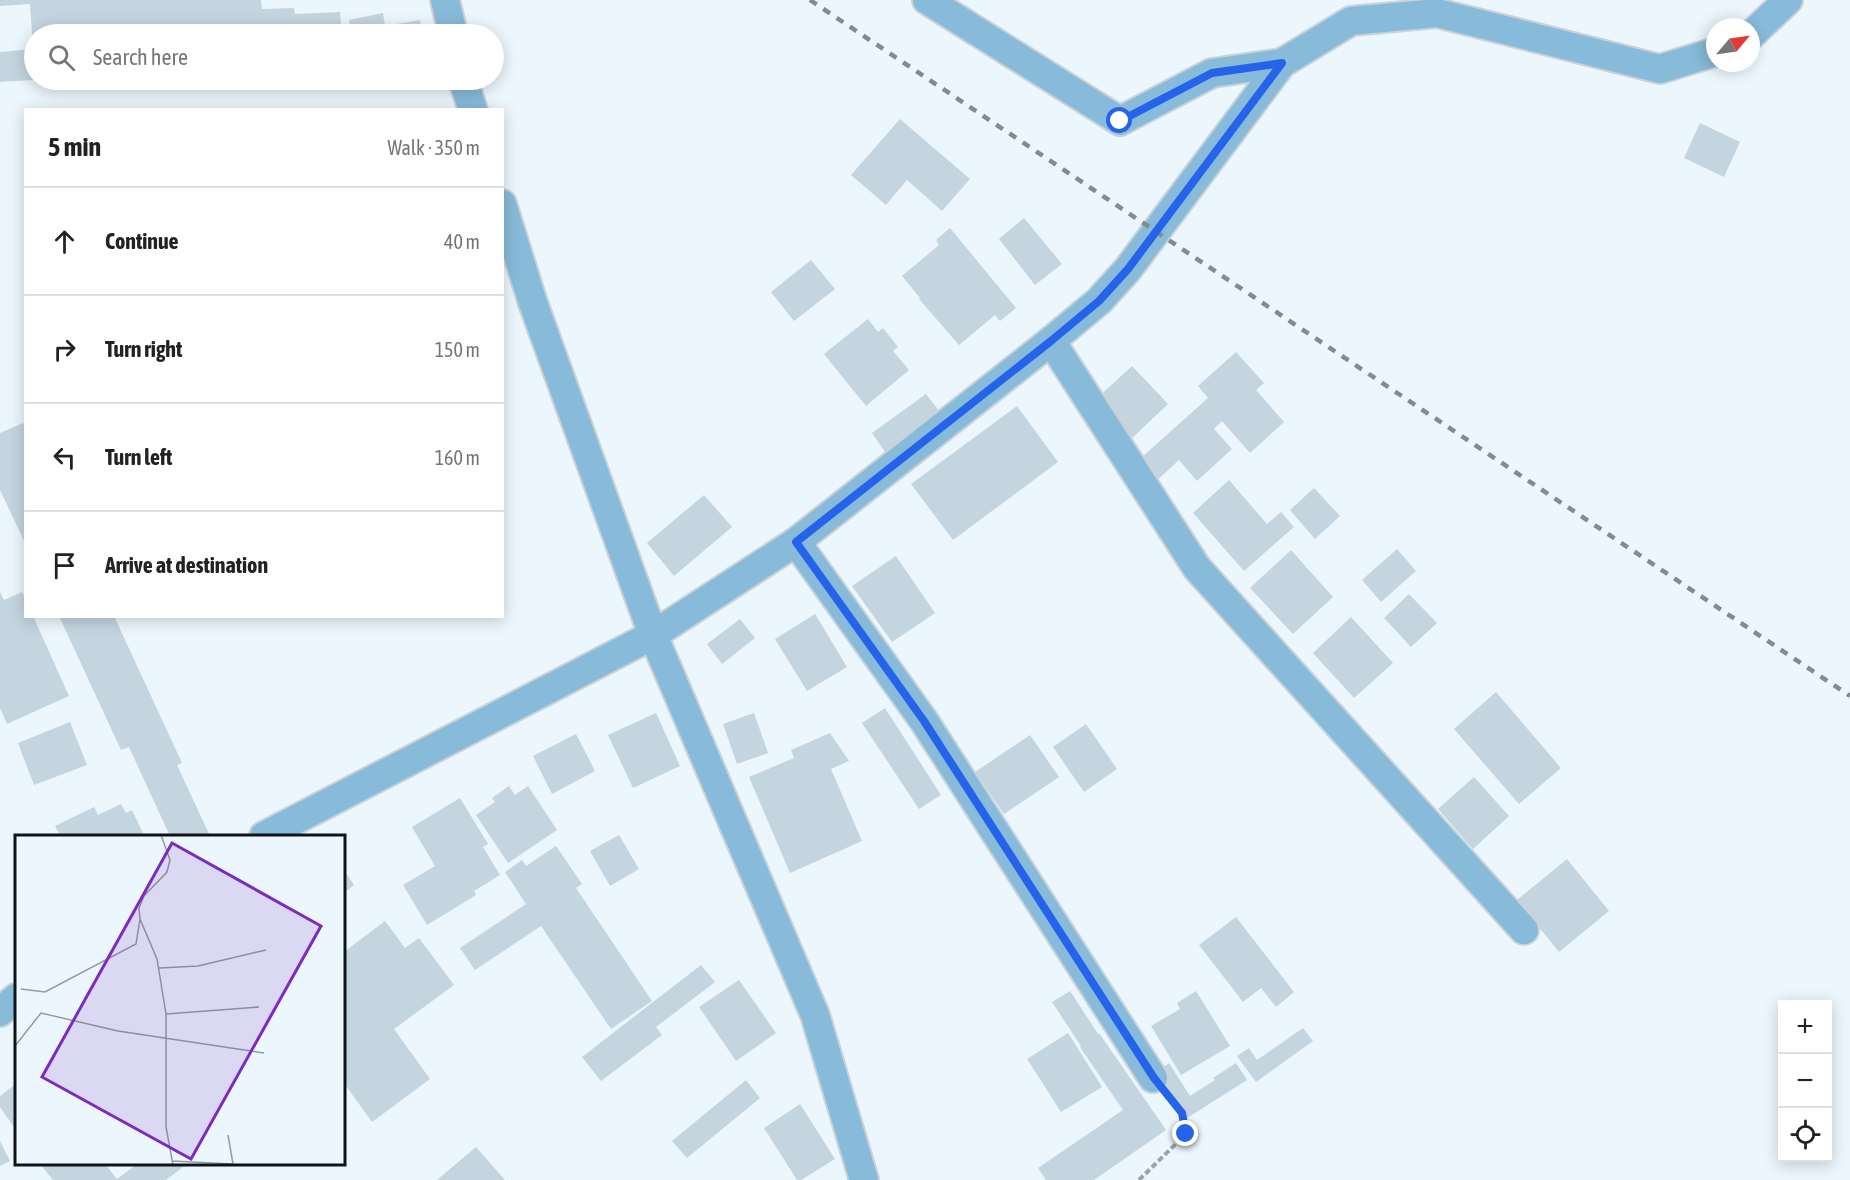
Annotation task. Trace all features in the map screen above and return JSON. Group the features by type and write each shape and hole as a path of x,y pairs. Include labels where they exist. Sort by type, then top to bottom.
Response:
{"street":[{"path":"445,0 451,24"},
{"path":"927,0 1120,121 1212,73 1282,63"},
{"path":"1760,26 1788,0"},
{"path":"268,835 653,635 796,542 1099,301 1128,269 1282,63 1351,21 1437,13 1660,69 1706,55"},
{"path":"466,90 472,108"},
{"path":"504,210 534,303 653,635 815,1015 864,1180"},
{"path":"1051,341 1197,568 1524,930"},
{"path":"796,542 924,721 1154,1078"},
{"path":"0,1012 15,999"}],"path":[{"path":"1139,1180 1186,1134 1182,1113 1154,1078"}],"building":[{"path":"0,0 261,0 262,9 294,8 295,14 340,12 341,24 31,24 30,4 0,6"},
{"path":"383,13 385,24 350,24 349,20"},
{"path":"420,20 421,24 397,24"},
{"path":"24,50 24,81 0,82 0,52"},
{"path":"900,119 970,179 942,211 907,180 886,205 851,175"},
{"path":"1700,123 1740,142 1724,177 1684,158"},
{"path":"1024,218 1062,264 1035,285 999,239"},
{"path":"950,228 1016,308 1000,321 995,315 959,345 902,276 939,245 936,240"},
{"path":"811,260 835,289 794,321 771,292"},
{"path":"868,319 878,332 883,328 898,347 893,351 909,370 866,406 824,354"},
{"path":"1236,352 1264,383 1256,390 1284,422 1250,453 1222,421 1214,429 1232,449 1197,481 1179,460 1141,495 1123,474 1208,398 1198,386"},
{"path":"1132,366 1168,404 1129,441 1093,402"},
{"path":"926,394 940,412 885,452 872,433"},
{"path":"1017,406 1058,462 953,540 911,484"},
{"path":"23,423 24,425 24,541 0,490 0,433"},
{"path":"1229,480 1267,524 1281,512 1294,527 1244,571 1193,513"},
{"path":"1314,488 1340,516 1315,539 1290,510"},
{"path":"704,495 732,527 674,576 647,543"},
{"path":"1397,549 1416,571 1381,602 1362,580"},
{"path":"1291,550 1333,597 1293,634 1250,588"},
{"path":"896,556 935,613 892,642 852,586"},
{"path":"0,592 4,600 22,592 24,618 34,618 69,696 7,724 0,708"},
{"path":"1409,594 1437,623 1411,647 1384,618"},
{"path":"815,614 847,667 807,691 775,639"},
{"path":"1351,617 1393,663 1354,698 1313,653"},
{"path":"60,618 115,618 182,763 177,765 210,835 170,835 129,747 121,750"},
{"path":"740,619 755,638 722,664 707,644"},
{"path":"1496,692 1561,768 1519,804 1454,729"},
{"path":"885,708 941,795 919,809 862,723"},
{"path":"656,713 680,766 633,788 608,735"},
{"path":"754,713 768,753 737,764 723,724"},
{"path":"70,722 87,765 34,785 18,743"},
{"path":"1086,724 1117,769 1084,792 1053,747"},
{"path":"830,733 849,761 831,769 862,841 790,873 749,777 794,758 791,750"},
{"path":"576,734 595,771 552,794 533,756"},
{"path":"1030,735 1059,777 1004,814 975,772"},
{"path":"1474,777 1509,816 1473,849 1438,809"},
{"path":"509,786 515,795 528,786 557,830 508,863 476,815 495,802 492,798"},
{"path":"460,798 488,844 483,847 500,875 474,891 476,895 427,925 403,885 435,866 412,827"},
{"path":"121,804 126,813 132,810 143,833 139,835 60,835 55,826 94,807 98,815"},
{"path":"619,835 639,869 610,886 590,851"},
{"path":"556,846 582,884 576,888 652,1001 611,1029 541,926 475,970 460,948 526,904 505,872 522,860 526,866"},
{"path":"1567,859 1609,911 1559,952 1517,900"},
{"path":"345,872 354,885 345,892"},
{"path":"1236,917 1294,992 1276,1007 1261,988 1243,1002 1199,945"},
{"path":"385,921 405,948 419,938 454,985 394,1029 430,1079 372,1122 345,1084 345,951"},
{"path":"701,965 715,982 656,1027 662,1035 601,1081 582,1057"},
{"path":"739,980 776,1033 736,1061 699,1007"},
{"path":"1070,991 1166,1130 1094,1180 1046,1180 1038,1168 1123,1110 1052,1002"},
{"path":"1196,991 1230,1046 1181,1075 1151,1026 1180,1009 1177,1003"},
{"path":"1303,1028 1313,1041 1256,1082 1237,1056 1249,1048 1257,1060"},
{"path":"1068,1033 1102,1087 1061,1112 1027,1059"},
{"path":"1169,1063 1190,1096 1236,1063 1247,1080 1184,1120 1155,1073"},
{"path":"746,1080 760,1098 687,1158 672,1141"},
{"path":"15,1085 15,1129 0,1107 0,1096"},
{"path":"800,1104 835,1159 801,1180 797,1180 764,1128"},
{"path":"0,1141 10,1161 0,1166"},
{"path":"476,1147 505,1180 437,1180"},
{"path":"41,1165 106,1165 117,1179 136,1165 186,1165 166,1180 53,1180"}],"railway":[{"path":"810,0 1850,696"}],"route":[{"path":"1120,121 1212,73 1282,63 1128,269 1099,301 796,542 924,721 1154,1078 1182,1113 1186,1134"}]}
